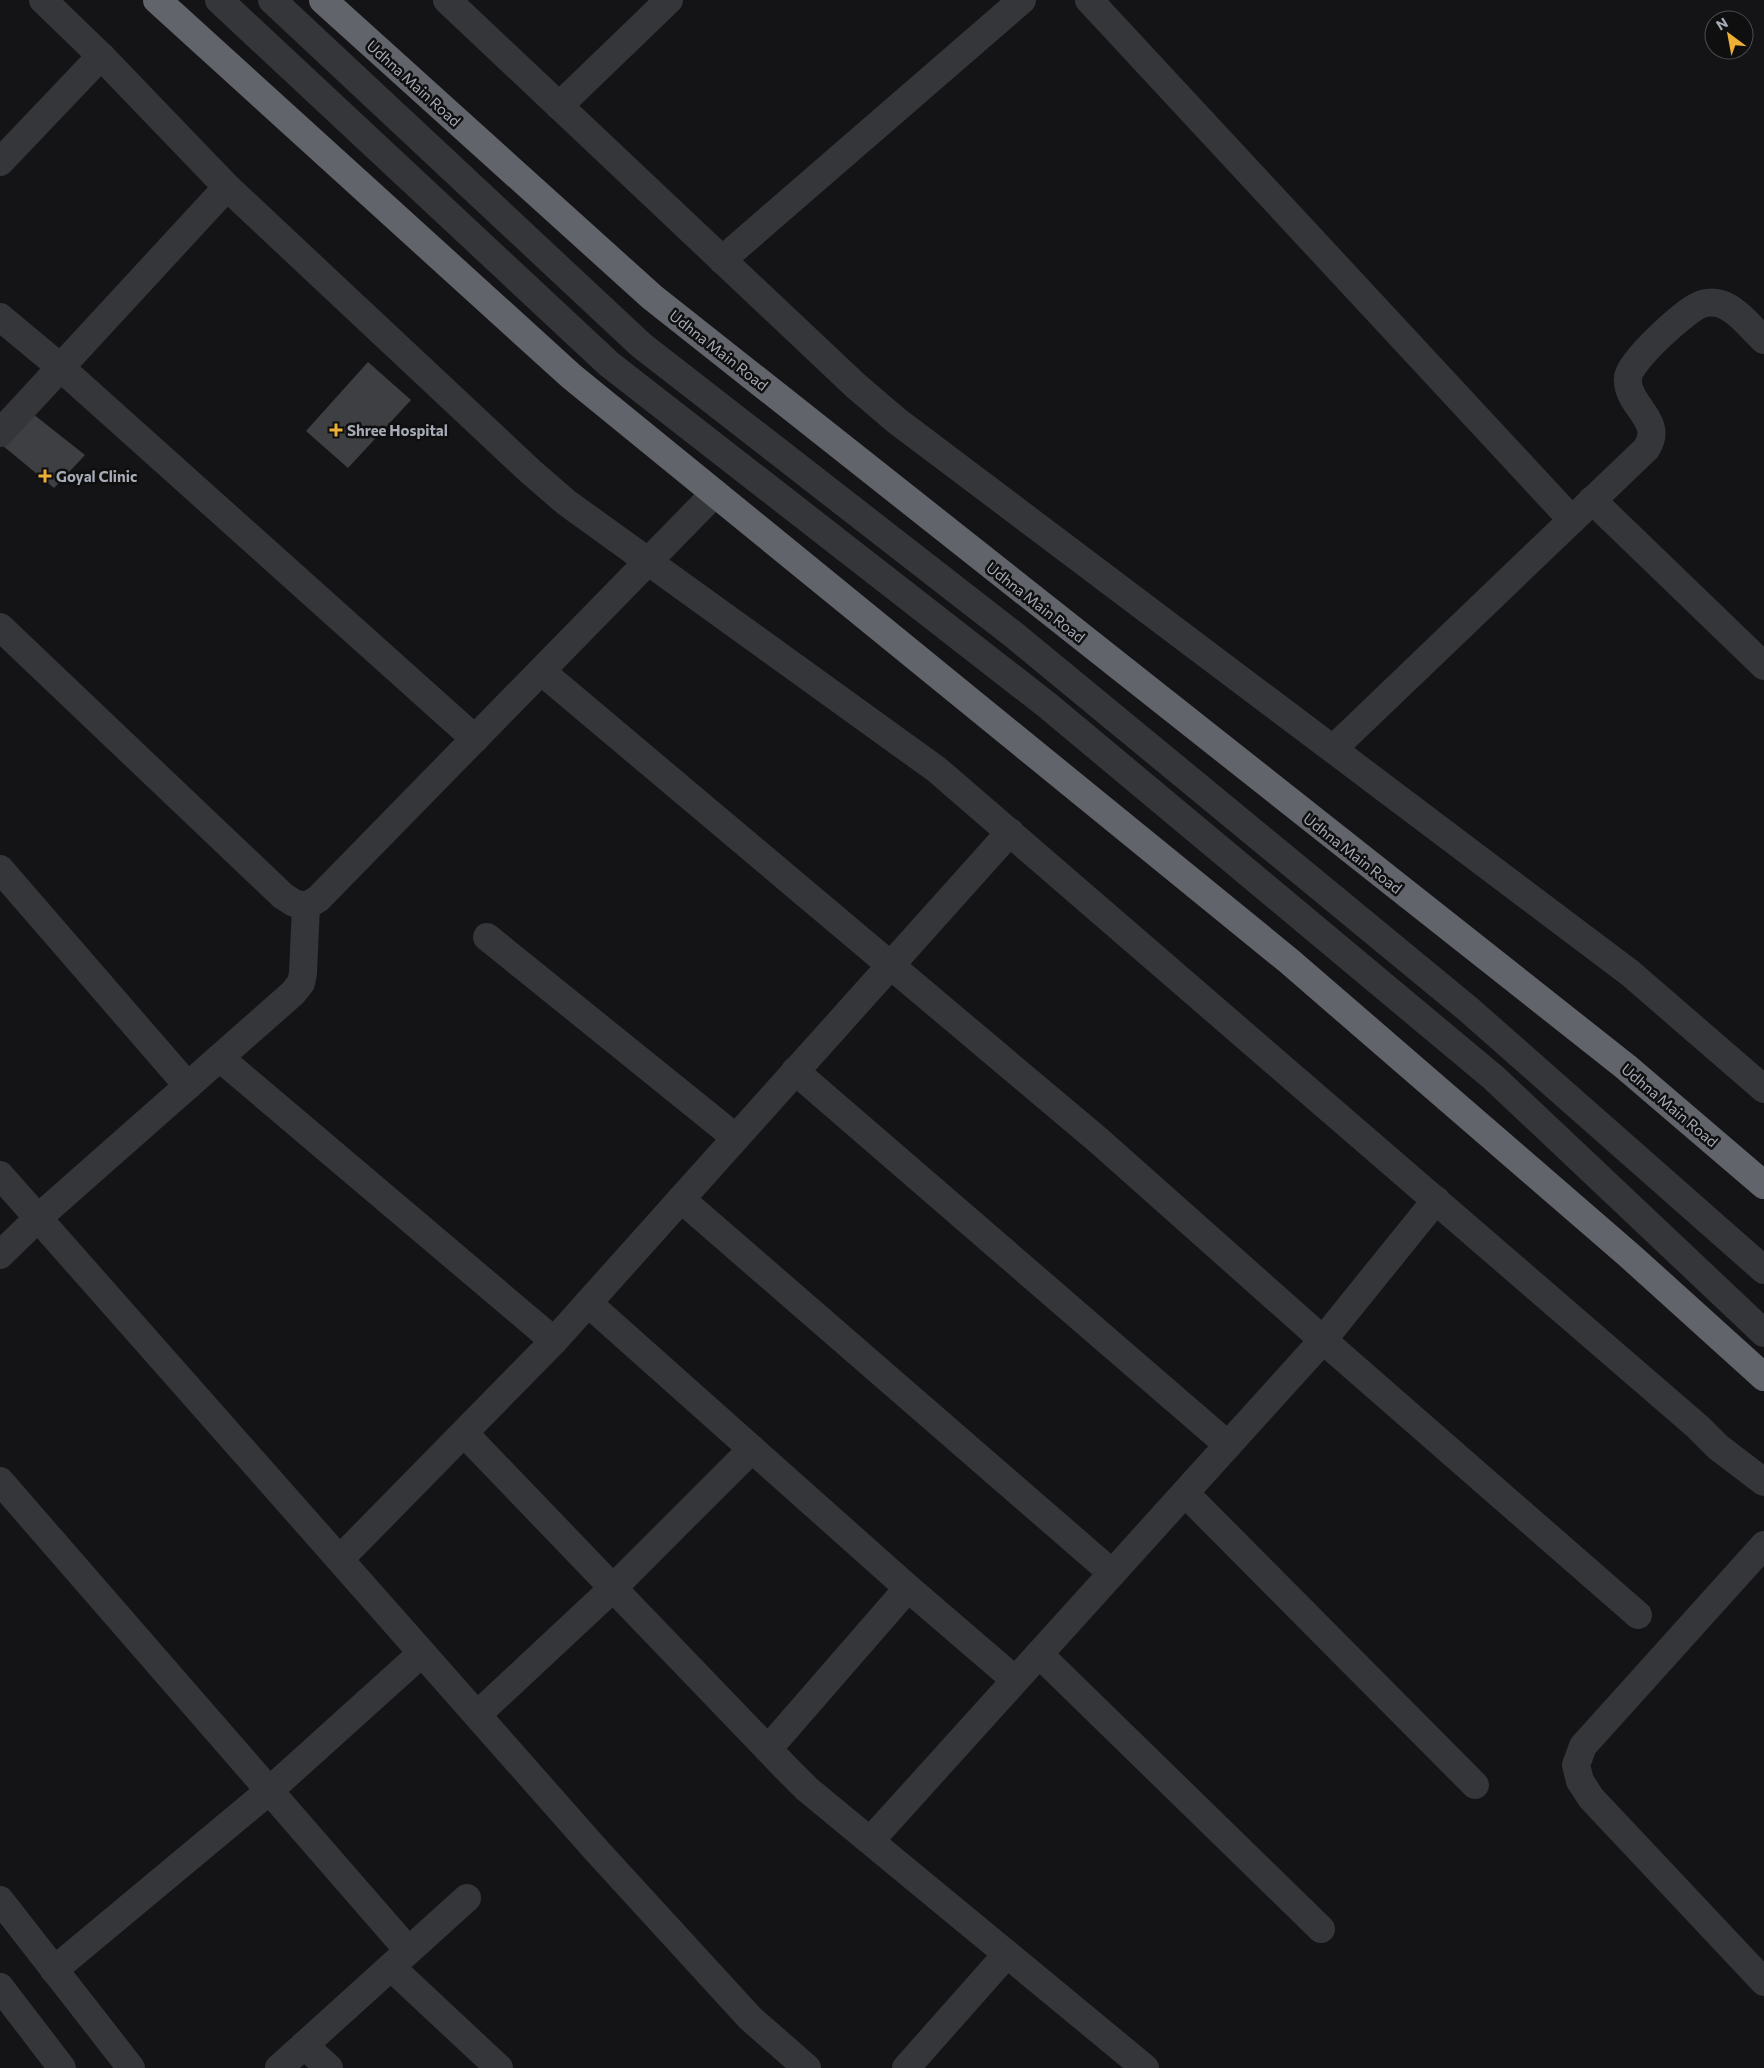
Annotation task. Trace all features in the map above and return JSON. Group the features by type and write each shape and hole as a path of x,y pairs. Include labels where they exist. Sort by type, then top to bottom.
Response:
{"highway":[{"path":"157,0 571,376 1290,961 1630,1256 1764,1377"},
{"name":"Udhna Main Road","path":"323,0 652,297 1626,1068 1764,1185"}],"street":[{"path":"43,0 101,56 227,187 530,471 567,503 936,769 1436,1200 1718,1447 1764,1482"},
{"path":"219,0 609,364 1047,705 1494,1078 1764,1333"},
{"path":"272,0 641,345 1021,641 1468,1009 1764,1270"},
{"path":"446,0 856,386 897,421 1630,973 1764,1089"},
{"path":"559,106 669,0"},
{"path":"722,260 1022,0"},
{"path":"1089,0 1572,520"},
{"path":"0,162 101,56"},
{"path":"0,433 227,187"},
{"path":"1333,749 1646,449 1653,435 1628,386 1628,375 1632,365 1676,322 1689,311 1703,303 1720,303 1735,312 1764,340"},
{"path":"0,317 60,366 475,739"},
{"path":"0,627 283,896 294,903 306,906 318,899 716,493"},
{"path":"1592,500 1764,666"},
{"path":"541,671 1098,1140 1323,1340 1638,1615"},
{"path":"340,1559 554,1342 1010,832"},
{"path":"0,869 188,1086"},
{"path":"0,1255 38,1218 294,992 301,983 303,973 306,906"},
{"path":"487,937 736,1138"},
{"path":"220,1058 554,1342"},
{"path":"795,1071 1228,1445"},
{"path":"0,1175 598,1851 750,2018 807,2068"},
{"path":"681,1199 1112,1573"},
{"path":"870,1840 1323,1340 1436,1200"},
{"path":"588,1303 908,1588 1015,1680"},
{"path":"464,1433 768,1749 808,1788 1144,2068"},
{"path":"477,1715 613,1588 752,1449"},
{"path":"0,1481 269,1791 399,1959 499,2068"},
{"path":"1185,1493 1475,1785"},
{"path":"1764,1545 1583,1746 1576,1765 1580,1781 1591,1798 1764,1982"},
{"path":"768,1749 908,1588"},
{"path":"54,1970 269,1791 422,1653"},
{"path":"1039,1654 1321,1929"},
{"path":"279,2068 467,1898"},
{"path":"0,1900 132,2068"},
{"path":"906,2068 1007,1954"},
{"path":"0,1987 62,2068"},
{"path":"304,2045 329,2068"}],"building":[{"path":"368,362 411,400 348,468 306,431"},
{"path":"28,410 85,455 54,488 2,445"}],"place":[{"name":"Shree Hospital","path":"336,430"},
{"name":"Goyal Clinic","path":"45,476"}]}
